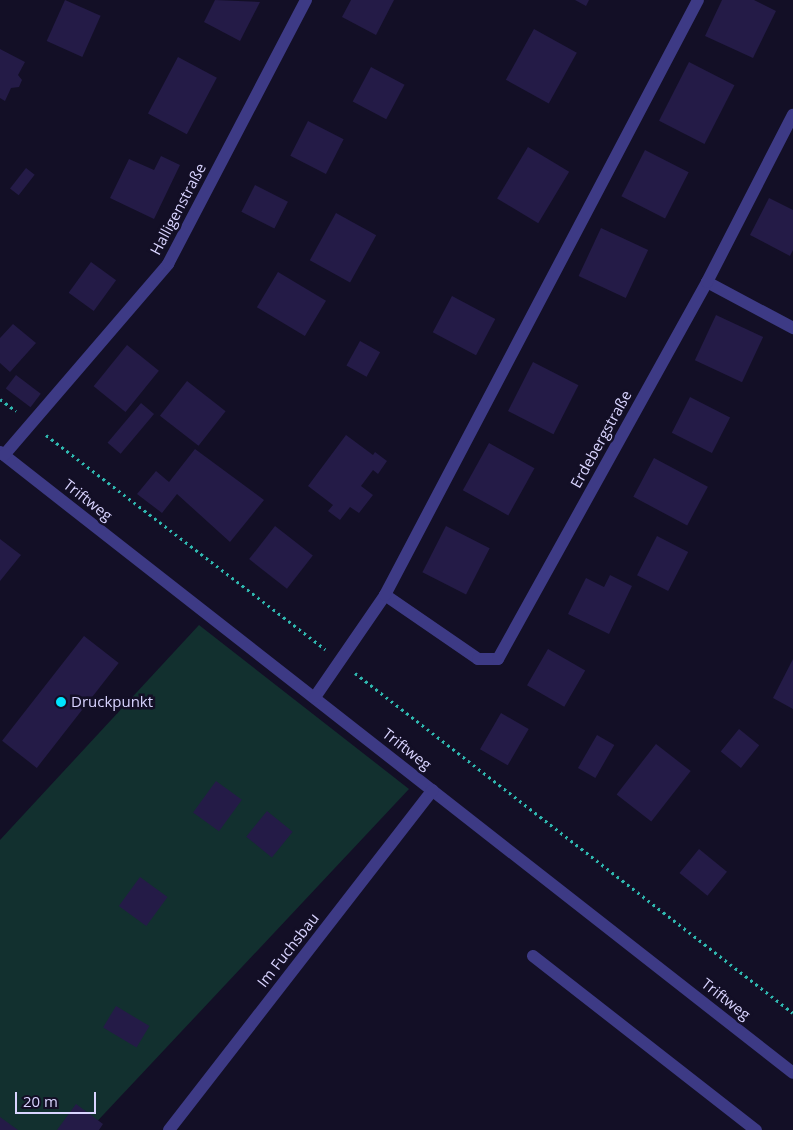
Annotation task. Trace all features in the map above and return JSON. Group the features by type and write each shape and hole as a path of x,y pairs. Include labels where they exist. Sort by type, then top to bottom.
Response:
{"street":[{"name":"Halligenstraße","path":"2,453 31,423 168,264 306,0"},
{"path":"316,697 385,595 698,0"},
{"name":"Erdebergstraße","path":"385,595 478,659 498,659 707,282 793,115"},
{"path":"707,282 793,328"},
{"name":"Triftweg","path":"2,453 316,697 793,1073"},
{"name":"Im Fuchsbau","path":"169,1130 433,790"},
{"path":"533,956 756,1130"}],"path":[{"path":"0,399 793,1013"}],"green space":[{"path":"199,625 409,789 89,1130 0,1130 0,840"}],"building":[{"path":"65,0 101,16 82,57 47,41"},
{"path":"215,0 260,2 240,41 204,22"},
{"path":"351,0 394,0 376,35 342,17"},
{"path":"575,0 589,0 586,6"},
{"path":"722,0 754,0 776,11 753,58 705,36"},
{"path":"534,29 577,53 549,103 506,80"},
{"path":"0,49 25,62 18,75 22,80 19,87 11,88 5,101 0,98"},
{"path":"178,57 217,78 187,134 148,114"},
{"path":"689,62 734,85 704,144 659,121"},
{"path":"371,67 405,85 386,119 353,101"},
{"path":"308,121 344,139 326,174 290,156"},
{"path":"528,147 569,172 538,223 497,198"},
{"path":"645,150 689,172 665,219 621,196"},
{"path":"161,156 180,165 154,219 110,198 129,159 154,170"},
{"path":"26,168 35,175 19,195 10,188"},
{"path":"255,185 288,202 274,229 241,212"},
{"path":"769,198 793,210 793,250 790,256 750,235"},
{"path":"336,213 376,235 350,283 310,260"},
{"path":"601,228 648,250 626,298 579,276"},
{"path":"91,262 116,280 94,311 69,293"},
{"path":"278,272 326,301 305,336 257,307"},
{"path":"452,296 495,319 476,355 433,332"},
{"path":"716,315 763,337 742,382 695,360"},
{"path":"13,324 36,343 10,372 0,363 0,338"},
{"path":"360,341 380,352 367,377 346,365"},
{"path":"127,345 159,371 126,412 94,386"},
{"path":"533,362 578,385 553,434 508,411"},
{"path":"16,375 41,394 31,407 6,389"},
{"path":"187,381 226,411 199,446 160,416"},
{"path":"690,397 730,417 712,453 672,433"},
{"path":"141,403 154,414 121,454 108,443"},
{"path":"346,435 373,455 375,452 387,461 378,474 373,470 361,486 373,495 359,513 350,507 340,520 328,511 333,505 308,486"},
{"path":"489,443 534,468 508,515 463,490"},
{"path":"195,449 264,500 230,542 177,494 162,513 137,494 156,471 169,482"},
{"path":"654,458 708,487 687,525 633,497"},
{"path":"275,526 313,556 287,589 249,559"},
{"path":"446,526 490,548 466,595 422,572"},
{"path":"657,536 688,552 668,591 637,575"},
{"path":"0,539 21,555 0,581"},
{"path":"610,575 632,586 609,634 568,614 586,578 604,587"},
{"name":"Druckpunkt","path":"84,636 119,663 37,768 2,741"},
{"path":"548,649 585,670 564,707 527,685"},
{"path":"793,659 793,709 773,698"},
{"path":"501,713 529,729 508,765 480,749"},
{"path":"739,729 759,745 741,768 721,752"},
{"path":"597,735 614,745 595,778 578,768"},
{"path":"656,744 691,771 651,822 617,794"},
{"path":"216,781 242,800 219,831 193,813"},
{"path":"267,811 293,832 272,857 246,837"},
{"path":"699,849 727,872 707,896 679,873"},
{"path":"140,877 168,897 146,926 119,906"},
{"path":"116,1006 149,1026 137,1048 103,1027"},
{"path":"76,1104 103,1124 99,1130 57,1130"},
{"path":"0,1117 18,1130 0,1130"}],"place":[{"name":"Druckpunkt","path":"61,702"}]}
